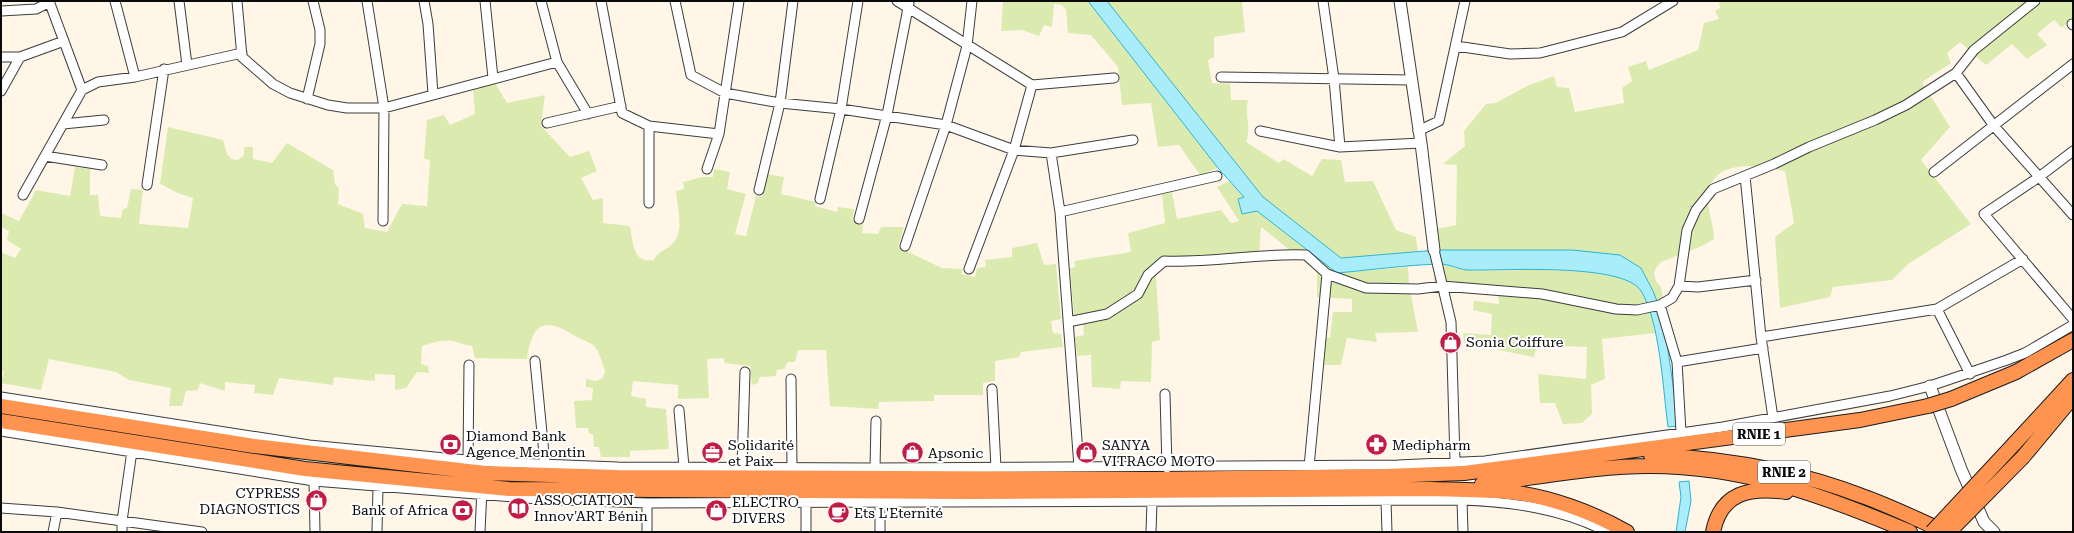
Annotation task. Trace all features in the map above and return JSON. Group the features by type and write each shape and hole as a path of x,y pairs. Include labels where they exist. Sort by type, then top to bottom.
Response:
{"highway":[{"name":"RNIE 1","path":"1,406 254,446 484,479 618,477 925,478 1385,476 1464,472 1613,454 1860,420 1928,406 1951,399 2016,372 2073,340"},
{"path":"1932,532 2073,380"},
{"path":"1948,532 2023,457 2073,397"},
{"name":"RNIE 1","path":"1,429 305,469 484,479 617,490 992,492 1432,489 1488,491 1528,496 1567,506 1612,524 1627,532"},
{"name":"RNIE 2","path":"1613,454 1676,456 1753,466 1791,474 1862,496 1948,532"},
{"name":"RNIE 2","path":"1432,489 1587,470 1651,466 1700,469 1754,477 1820,496 1910,532"},
{"path":"1405,500 1432,489"},
{"path":"1714,527 1724,506 1732,498 1744,493 1778,491 1820,496"}],"street":[{"path":"116,1 135,77"},
{"path":"179,1 187,65"},
{"path":"236,1 242,57 246,62 273,84 307,99 347,108 384,108 557,62"},
{"path":"307,99 320,44 320,30 313,1"},
{"path":"367,1 384,108 383,221"},
{"path":"424,1 428,24 433,94"},
{"path":"485,1 493,78"},
{"path":"541,1 557,62 588,114"},
{"path":"601,1 622,113 650,126 719,134"},
{"path":"675,1 691,76 725,93 780,103 887,115 946,125 1014,150 1051,153 1133,140"},
{"path":"707,169 719,134 739,1"},
{"path":"759,190 780,103 793,1"},
{"path":"820,199 840,109 858,1"},
{"path":"897,1 909,4 967,46 1032,85 1114,78"},
{"path":"905,246 946,125 967,46 972,1"},
{"path":"1324,1 1334,79 1340,147"},
{"path":"1400,1 1418,131 1421,143 1436,265 1451,322 1455,461"},
{"path":"1418,131 1439,121 1456,46 1464,1"},
{"path":"1456,46 1510,54 1540,53 1622,32 1673,1"},
{"path":"1068,322 1107,314 1138,294 1148,275 1164,260 1192,262 1282,254 1306,255 1327,274 1366,288 1418,289 1442,286 1542,294 1616,309 1637,310 1660,305 1672,298 1679,286 1687,230 1696,210 1713,189 1906,105 1956,73 1974,50 2034,1"},
{"path":"1,10 36,9 50,2 82,90"},
{"path":"859,219 887,115 909,4"},
{"path":"1,57 20,57 64,41"},
{"path":"23,195 82,90 98,82 135,77 164,69 242,53"},
{"path":"1,91 20,57"},
{"path":"1934,172 2073,64"},
{"path":"147,185 164,69"},
{"path":"1956,73 1994,126 2073,215"},
{"path":"1221,77 1411,80"},
{"path":"969,269 1014,150 1032,85"},
{"path":"547,123 621,106"},
{"path":"62,124 104,120"},
{"path":"649,203 650,126"},
{"path":"1260,131 1340,147 1421,143"},
{"path":"2073,151 2040,177 1984,214 2073,319"},
{"path":"1051,153 1060,212 1079,467"},
{"path":"45,156 102,165"},
{"path":"1060,212 1217,176"},
{"path":"1745,176 1763,348 1773,418"},
{"path":"1762,337 1937,309 2023,259"},
{"path":"1309,467 1327,274"},
{"path":"1679,286 1698,287 1756,280"},
{"path":"1660,305 1677,362 1681,432"},
{"path":"1937,309 1970,374"},
{"path":"1,429 314,481 378,486 484,479 545,464 618,467 1167,468 1398,465 1455,461 1461,463 1485,461 1773,418 1930,386 1970,374 2025,353 2073,325"},
{"path":"1677,362 1763,348"},
{"path":"535,361 545,464"},
{"path":"469,365 468,460 484,479 538,499 648,503 1462,500 1532,506 1570,517 1606,532"},
{"path":"742,467 745,372"},
{"path":"791,379 792,468"},
{"path":"1930,386 1960,469 1984,522 1994,532"},
{"path":"992,389 996,468"},
{"path":"1165,394 1167,468"},
{"path":"1,397 310,445 468,460"},
{"path":"679,410 684,467"},
{"path":"875,468 876,421"},
{"path":"122,532 122,520 132,451"},
{"path":"480,532 484,479"},
{"path":"314,481 315,532"},
{"path":"377,532 378,486"},
{"path":"1386,500 1387,532"},
{"path":"1462,500 1463,532"},
{"path":"880,501 880,532"},
{"path":"806,502 806,532"},
{"path":"1151,532 1152,502"},
{"path":"647,532 648,503"},
{"path":"1,508 57,512 202,532"},
{"path":"53,532 57,512"}],"green space":[{"path":"1003,1 1088,1 1218,168 1200,175 1179,145 1158,147 1151,103 1122,105 1118,67 1091,35 1068,33 1066,10 1062,5 1054,4 1052,27 1044,25 1039,36 1022,30 1001,31"},
{"path":"1107,1 1242,1 1245,32 1214,37 1214,57 1208,60 1212,83 1230,84 1231,100 1248,100 1248,137 1246,142 1279,163 1283,159 1312,176 1322,159 1341,160 1345,182 1373,181 1396,230 1416,237 1418,252 1341,258 1263,197"},
{"path":"1719,1 2073,1 2073,17 2062,28 2054,20 2037,34 2047,45 2027,59 2012,44 1986,65 1960,42 1947,53 1951,63 1922,82 1950,127 1921,160 1971,224 1908,264 1892,280 1833,287 1830,297 1780,308 1775,237 1794,223 1785,171 1751,166 1729,169 1719,174 1712,182 1708,193 1708,198 1714,239 1702,246 1661,262 1656,268 1654,273 1656,281 1661,287 1666,315 1663,316 1653,291 1641,268 1572,250 1437,250 1431,230 1456,225 1457,165 1443,164 1465,146 1464,131 1486,104 1496,103 1527,86 1554,76 1557,87 1569,88 1575,112 1624,103 1622,88 1632,81 1628,67 1646,61 1649,70 1698,50 1704,23 1719,19 1715,11 1720,8"},
{"path":"495,83 507,103 545,95 541,126 570,157 589,151 597,171 581,178 593,200 603,198 603,223 630,226 635,250 641,258 654,260 659,253 675,241 679,228 676,191 684,189 683,182 702,177 713,177 714,169 730,172 727,189 746,194 735,234 746,236 756,196 762,197 767,174 784,177 781,194 816,202 815,206 837,212 838,207 854,209 852,220 863,222 862,233 878,234 881,227 904,227 898,247 942,268 963,269 961,274 975,277 977,268 986,267 985,260 1012,257 1012,248 1037,243 1044,265 1056,264 1061,319 1051,321 1053,333 1061,334 1063,347 1021,352 1019,357 995,361 995,381 983,383 983,395 934,395 934,401 879,402 878,409 830,406 826,350 798,350 795,362 788,362 784,369 777,370 776,376 760,377 758,383 752,385 750,366 725,363 723,358 707,359 709,398 678,399 678,385 633,381 631,396 646,399 646,407 666,409 669,449 630,451 630,457 601,457 599,447 594,447 593,434 589,434 588,428 576,428 574,401 592,400 593,388 586,387 586,379 596,381 603,378 605,371 598,351 592,344 555,326 548,325 541,326 532,337 527,359 475,358 472,346 453,341 439,341 422,346 421,364 428,366 429,373 417,372 406,388 395,390 395,375 375,374 375,381 334,377 333,385 279,378 273,395 254,393 255,385 225,382 225,391 200,383 198,390 186,391 182,406 169,406 171,388 129,380 116,372 49,359 41,390 1,383 4,371 1,372 1,252 15,258 21,249 7,240 9,231 1,227 1,213 19,221 36,190 70,196 75,167 90,169 90,195 98,195 100,216 121,218 123,209 127,208 131,189 143,190 139,224 188,228 193,198 180,194 160,184 168,127 223,140 227,154 231,159 238,160 244,155 244,147 253,147 253,159 272,163 287,143 333,170 335,184 339,188 338,204 363,214 365,228 387,232 402,204 427,206 430,160 424,159 427,120 444,115 450,125 475,114 473,89"},
{"path":"1229,181 1257,211 1337,273 1408,267 1409,284 1418,332 1375,333 1377,342 1347,338 1341,365 1317,365 1318,337 1330,338 1333,312 1352,312 1352,299 1317,297 1317,272 1261,227 1259,255 1155,262 1160,340 1152,342 1151,382 1121,381 1120,389 1092,387 1091,355 1077,356 1075,337 1084,335 1082,315 1074,316 1070,268 1075,267 1074,261 1131,252 1128,233 1165,223 1162,194 1172,192 1177,219 1221,210 1231,223 1239,221 1217,187"},
{"path":"1442,264 1466,270 1483,271 1559,270 1586,272 1610,275 1629,281 1641,290 1644,295 1650,311 1655,333 1602,339 1605,379 1591,385 1592,414 1582,423 1563,424 1555,403 1540,403 1538,374 1586,379 1587,347 1537,345 1534,357 1464,343 1463,333 1491,335 1492,314 1473,310 1474,301 1499,304 1498,295 1466,284 1434,282 1434,277 1445,275"}],"water":[{"path":"1088,1 1107,1 1263,197 1341,258 1437,250 1572,250 1620,255 1641,268 1653,291 1663,316 1679,426 1668,427 1660,356 1653,320 1641,291 1630,282 1611,276 1587,272 1532,269 1467,270 1440,264 1401,266 1337,273 1257,211 1242,214 1238,199 1244,197 1218,168"},
{"path":"1689,481 1691,501 1685,532 1676,532 1681,497 1679,482"}],"place":[{"name":"Sonia Coiffure","path":"1450,342"},
{"name":"Diamond Bank Agence Menontin","path":"451,444"},
{"name":"Medipharm","path":"1376,445"},
{"name":"Solidarité et Paix","path":"712,453"},
{"name":"Apsonic","path":"913,453"},
{"name":"SANYA VITRACO MOTO","path":"1086,453"},
{"name":"CYPRESS DIAGNOSTICS","path":"316,501"},
{"name":"ASSOCIATION Innov'ART Bénin","path":"518,508"},
{"name":"Bank of Africa","path":"463,510"},
{"name":"ELECTRO DIVERS","path":"717,510"},
{"name":"Ets L'Eternité","path":"838,513"}]}
